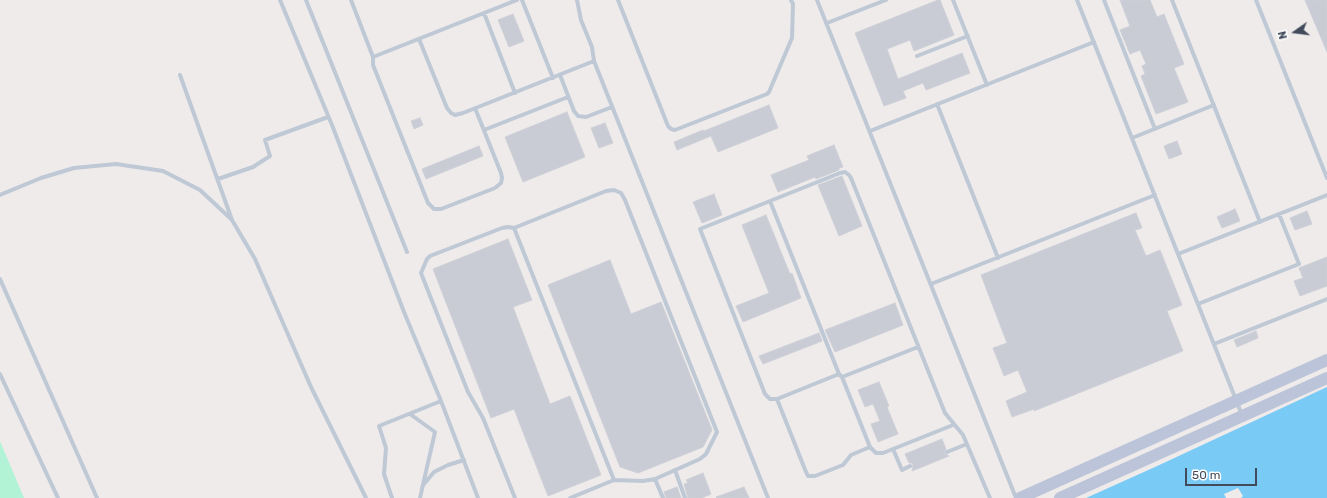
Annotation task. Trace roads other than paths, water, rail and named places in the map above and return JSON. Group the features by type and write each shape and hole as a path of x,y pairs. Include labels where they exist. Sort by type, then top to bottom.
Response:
{"street":[{"path":"1020,498 1327,360"},
{"path":"1060,498 1327,378"}],"lane":[{"path":"280,0 441,401 478,498"},
{"path":"306,0 407,252"},
{"path":"350,0 373,57 373,66 428,203 432,208 438,210 495,188 502,180 502,176 475,108"},
{"path":"373,57 517,0"},
{"path":"522,0 553,78"},
{"path":"577,0 581,20 592,47 594,61 768,498"},
{"path":"618,0 668,126 671,129 676,130 769,92 792,38 793,4 791,0"},
{"path":"817,0 1016,498"},
{"path":"827,23 886,0"},
{"path":"953,0 987,85"},
{"path":"1077,0 1242,415"},
{"path":"1104,0 1155,129"},
{"path":"1172,0 1260,222"},
{"path":"1256,0 1327,178"},
{"path":"484,13 516,93"},
{"path":"917,56 968,36"},
{"path":"419,39 448,111 458,115 594,61"},
{"path":"870,131 1094,42"},
{"path":"180,75 232,220 255,259 311,387 366,498"},
{"path":"560,75 575,113 578,116 582,118 586,117 612,107"},
{"path":"484,130 568,96"},
{"path":"937,104 998,258"},
{"path":"1132,138 1214,105"},
{"path":"218,179 253,167 270,156 265,140 328,117"},
{"path":"0,195 41,178 74,168 116,164 163,171 200,190 232,220"},
{"path":"918,347 777,399 770,399 765,394 700,229 840,173 845,172 849,175 918,347 944,413 963,435 990,498"},
{"path":"514,498 483,418 468,392 421,273 427,259 430,256 502,228 514,228 610,190 618,191 624,196 717,430 716,435 704,457 655,479 643,481 614,480 570,498"},
{"path":"931,284 1155,195"},
{"path":"1178,254 1327,195"},
{"path":"770,201 872,450 877,453 883,453 954,425"},
{"path":"1198,304 1298,264 1279,214"},
{"path":"514,228 614,480"},
{"path":"0,279 98,498"},
{"path":"1214,344 1327,299"},
{"path":"0,374 58,498"},
{"path":"777,399 806,472 810,477 843,465 851,455 870,447"},
{"path":"392,498 384,474 386,448 379,426 441,401"},
{"path":"410,414 435,432 420,498"},
{"path":"947,452 967,444"},
{"path":"893,449 902,470 910,466"},
{"path":"424,484 434,472 448,465 464,460"},
{"path":"675,470 685,498"},
{"path":"655,479 663,498"},
{"path":"472,498 476,493"}],"water":[{"path":"1327,387 1327,498 1086,498 1155,467"}]}
